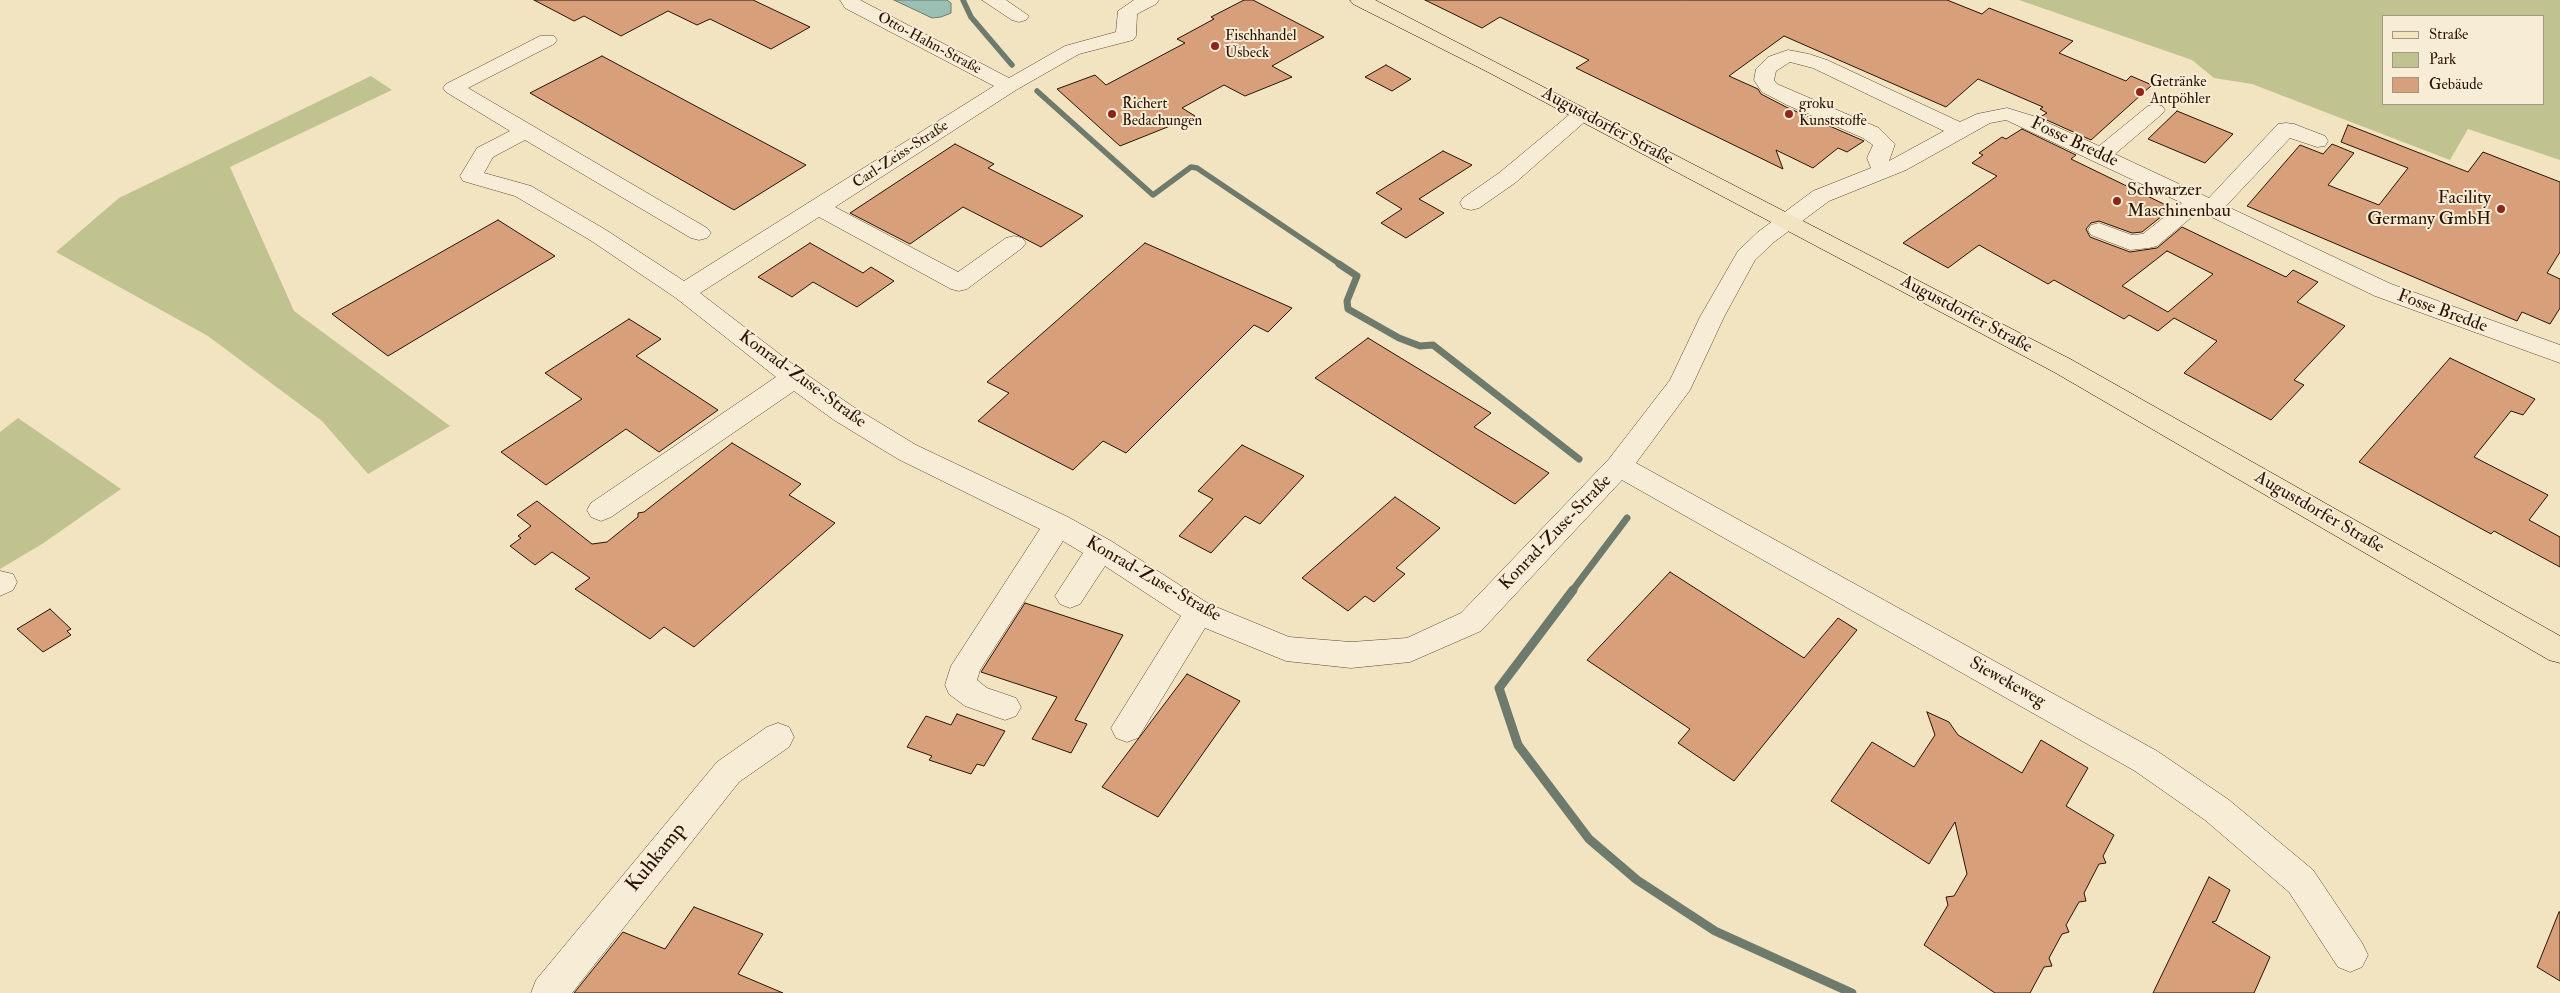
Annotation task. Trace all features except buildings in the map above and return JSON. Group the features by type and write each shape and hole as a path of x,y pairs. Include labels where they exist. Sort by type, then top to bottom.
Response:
{"main road":[{"name":"Augustdorfer Straße","path":"1360,0 2063,366 2560,651"}],"street":[{"name":"Otto-Hahn-Straße","path":"850,0 852,4 1009,86"},
{"path":"992,0 1019,16"},
{"name":"Carl-Zeiss-Straße","path":"684,292 1009,86 1072,50 1126,36 1128,12 1149,0"},
{"path":"547,40 452,88 699,233"},
{"path":"1887,170 1879,164 1878,158 1884,144 1871,133 1794,101 1769,88 1764,80 1766,69 1774,61 1788,56 1802,58 1820,64 1961,131"},
{"path":"2100,156 2155,110"},
{"path":"1470,203 1507,178 1582,114"},
{"name":"Fosse Bredde","path":"1787,222 1821,196 1887,170 1984,118 2007,114 2026,120 2383,290 2560,354"},
{"path":"2099,230 2130,243 2149,241 2204,205 2286,130 2317,141"},
{"name":"Konrad-Zuse-Straße","path":"525,132 485,153 471,176 523,190 598,235 684,292 794,378 844,413 907,452 1058,525 1101,549 1199,612 1286,648 1351,655 1410,650 1471,622 1619,466 1681,384 1712,317 1746,256 1766,237 1787,222"},
{"path":"818,207 959,283 1014,243"},
{"path":"601,510 794,378"},
{"name":"Siewekeweg","path":"1619,466 1658,486 2146,761 2217,810 2302,881 2350,955"},
{"path":"1005,707 976,697 960,685 966,666 1058,525"},
{"path":"1070,596 1101,549"},
{"path":"1127,728 1199,612"},
{"name":"Kuhkamp","path":"549,993 728,772 778,736"}],"green space":[{"path":"2019,0 2560,0 2560,160 2468,129 2450,160 2252,84 2214,78 2192,60"},
{"path":"371,76 392,90 230,167 294,311 450,426 368,474 322,421 208,336 56,252 119,198"},
{"path":"18,418 121,489 42,544 0,569 0,432"}],"water":[{"path":"894,0 947,0 951,3 951,13 932,18"}],"waterway":[{"path":"963,0 971,17 1012,65"},
{"path":"1037,91 1153,195 1191,167 1197,168 1341,265"},
{"path":"1339,264 1357,276 1347,301 1348,309 1399,338 1420,346 1433,345 1579,459"},
{"path":"1572,591 1627,518"},
{"path":"1573,590 1499,688 1518,745 1589,839 1637,880 1715,931 1852,993"}],"place":[{"name":"Fischhandel Usbeck","path":"1215,46"},
{"name":"Getränke Antpöhler","path":"2140,92"},
{"name":"Richert Bedachungen","path":"1112,114"},
{"name":"groku Kunststoffe","path":"1789,114"},
{"name":"Schwarzer Maschinenbau","path":"2117,201"},
{"name":"Facility Germany GmbH","path":"2501,209"}]}
